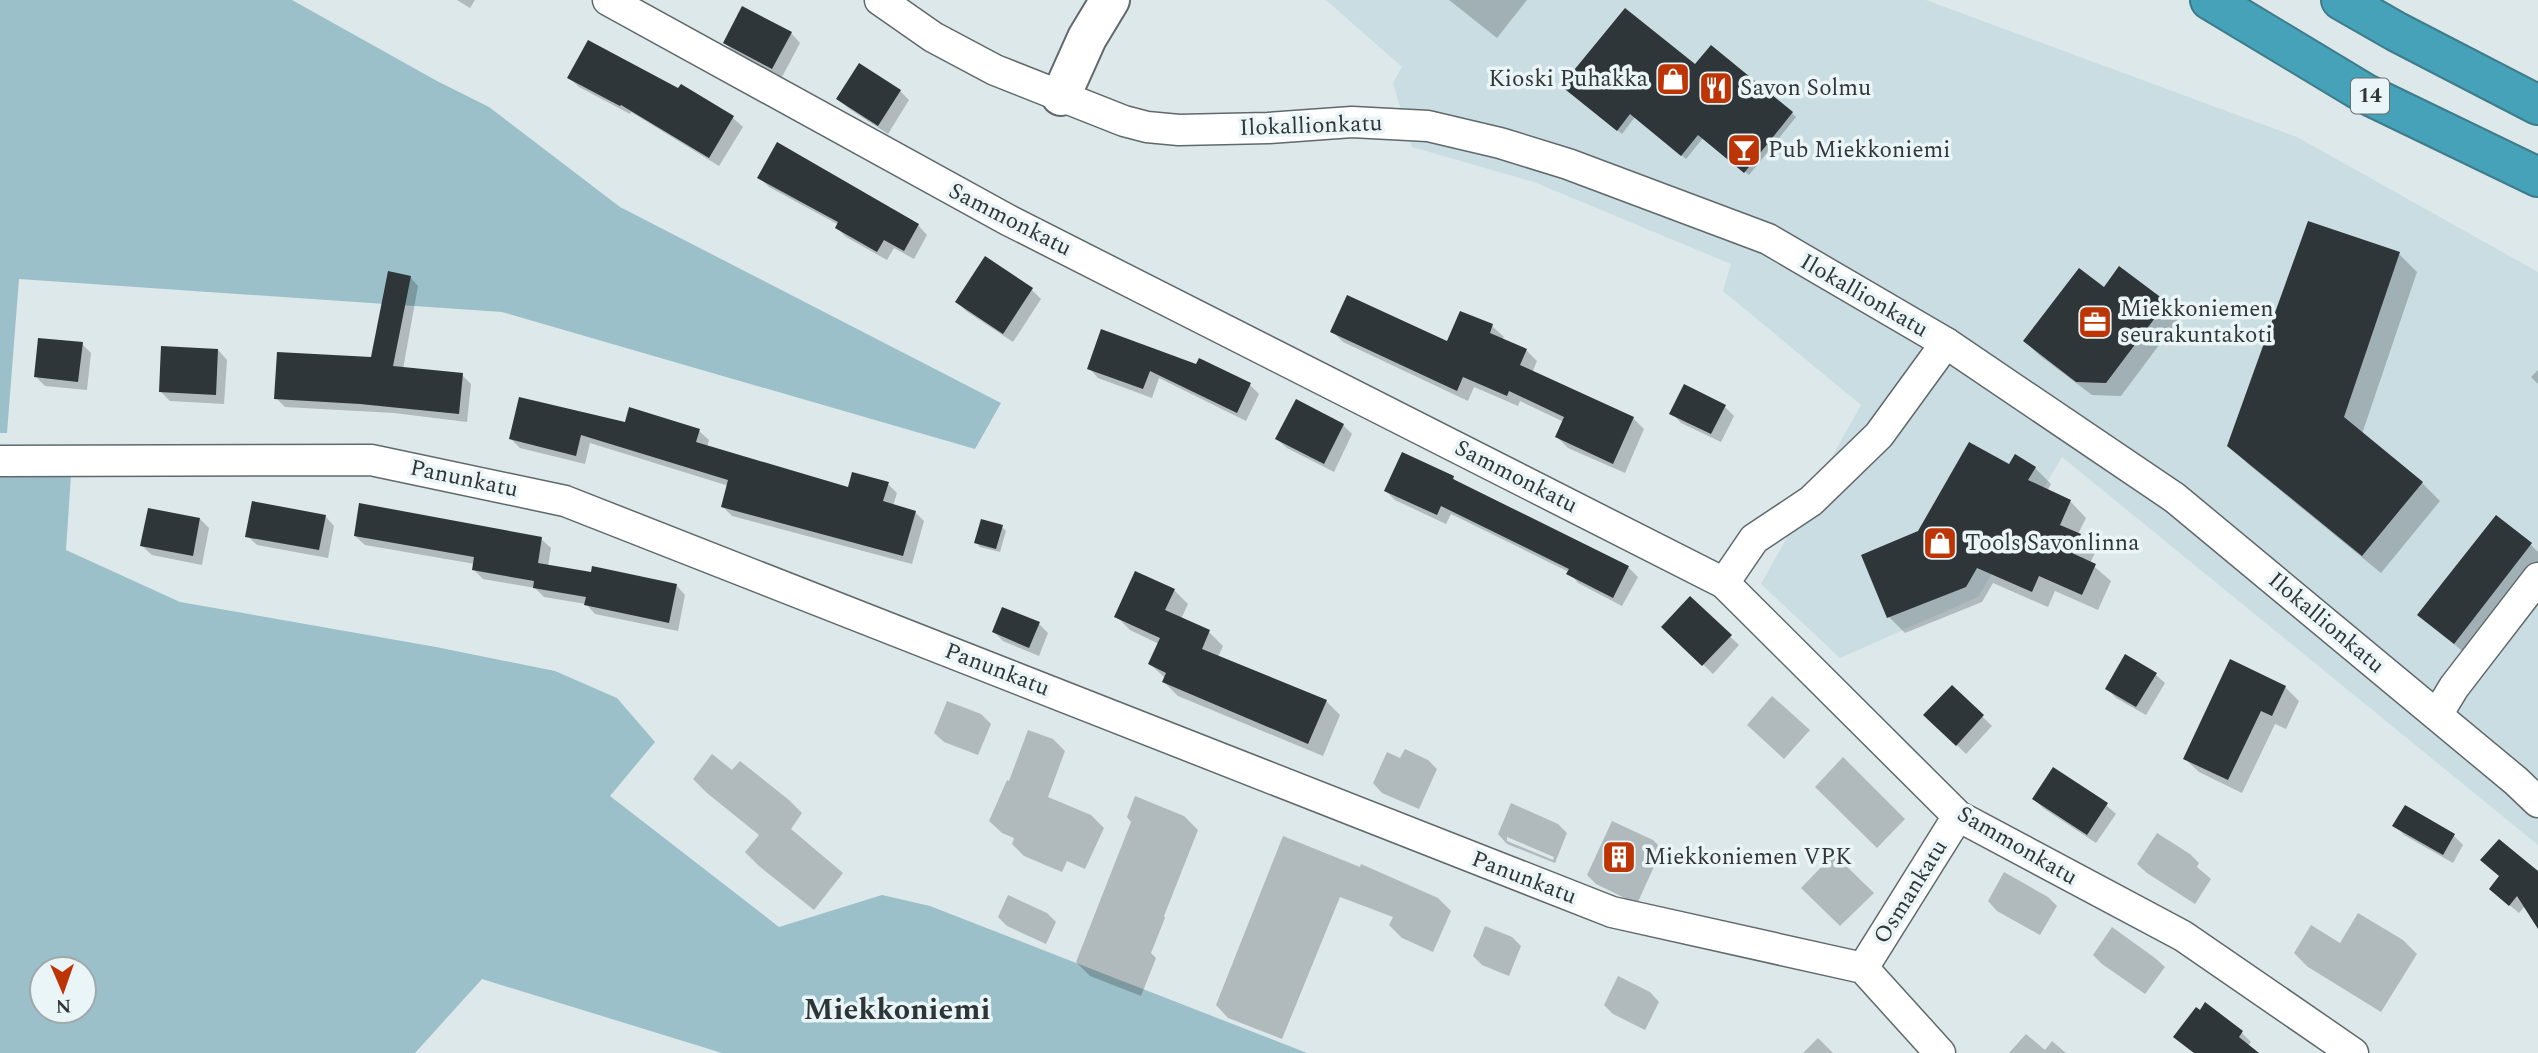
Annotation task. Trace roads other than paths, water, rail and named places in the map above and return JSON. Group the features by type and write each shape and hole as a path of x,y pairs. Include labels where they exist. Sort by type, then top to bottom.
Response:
{"highway":[{"name":"14","path":"2210,0 2366,94 2538,177"},
{"path":"2341,0 2397,33 2538,105"}],"street":[{"name":"Sammonkatu","path":"608,0 1008,220 1724,583 1958,816 2183,936 2353,1053"},
{"name":"Ilokallionkatu","path":"880,0 943,43 995,70 1124,121 1147,127 1213,130 1352,122 1428,126 1500,142 1567,164 1768,239 1946,343 2175,498 2538,802"},
{"path":"1060,96 1087,38 1110,0"},
{"path":"1724,583 1754,539 1811,501 1879,435 1946,343"},
{"name":"Panunkatu","path":"0,461 372,460 565,501 1612,912 1863,968"},
{"path":"2437,715 2454,687 2538,578"},
{"name":"Osmankatu","path":"1863,968 1958,816"},
{"path":"1863,968 1940,1053"}],"place":[{"name":"Kioski Puhakka","path":"1673,79"},
{"name":"Savon Solmu","path":"1716,88"},
{"name":"Pub Miekkoniemi","path":"1744,150"},
{"name":"Miekkoniemen seurakuntakoti","path":"2095,322"},
{"name":"Tools Savonlinna","path":"1940,543"},
{"name":"Miekkoniemen VPK","path":"1619,857"}],"district":[{"name":"Miekkoniemi","path":"897,1010"}]}
